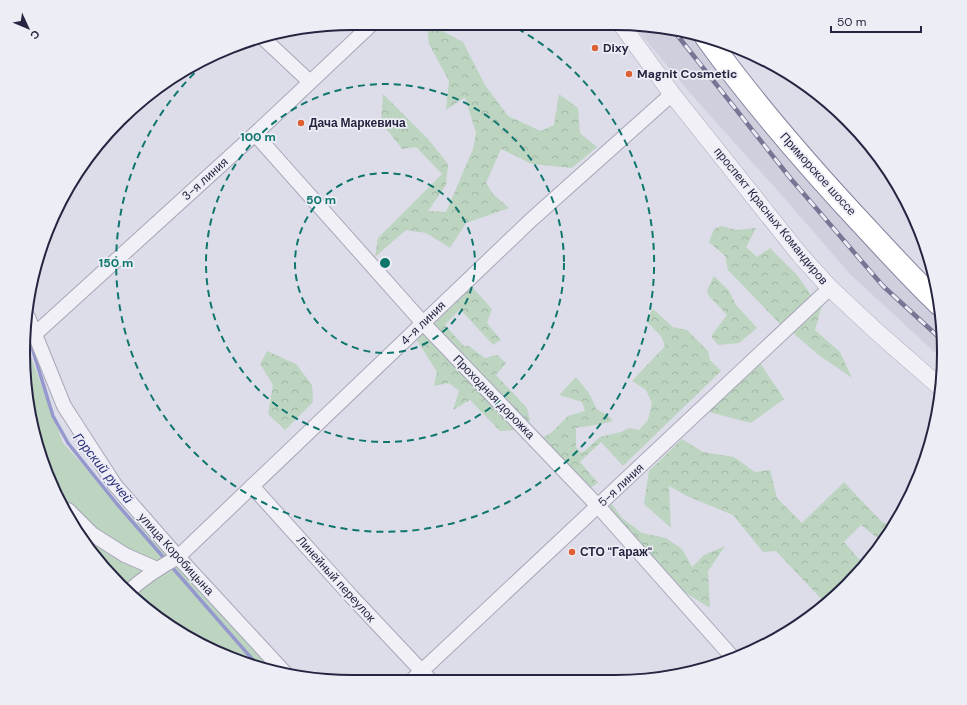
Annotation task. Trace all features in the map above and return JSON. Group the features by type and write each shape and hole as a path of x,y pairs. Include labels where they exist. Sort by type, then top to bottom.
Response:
{"highway":[{"name":"Приморское шоссе","path":"712,45 769,119 815,173 932,297"},
{"name":"Приморское шоссе","path":"732,53 777,111 824,165 856,201 927,275"}],"street":[{"name":"3-я линия","path":"31,333 255,134 366,30"},
{"name":"проспект Красных Командиров","path":"626,31 672,94 800,255 830,288 935,383"},
{"path":"267,42 310,82"},
{"name":"4-я линия","path":"132,588 157,569 178,557 531,220 672,94"},
{"name":"Проходная дорожка","path":"255,134 423,323 598,506 729,654"},
{"name":"5-я линия","path":"427,675 598,506 830,288"},
{"name":"улица Коробицына","path":"31,333 64,406 115,485 178,557 279,666"},
{"name":"Линейный переулок","path":"252,486 351,596 425,675"},
{"path":"75,517 92,534 125,555 157,569"}],"shaded area":[{"path":"638,31 677,36 702,42 717,64 915,290 934,308 937,354 851,275 689,92"}],"green space":[{"path":"428,30 440,30 463,42 485,85 508,116 541,131 554,125 559,94 578,108 580,133 597,147 572,168 532,164 501,149 486,183 493,194 509,208 466,223 450,248 426,233 406,230 375,257 378,238 442,174 416,147 402,149 381,122 383,94 428,139 448,164 446,185 428,211 446,212 473,149 476,133 465,97 446,110 449,81 429,44"},
{"path":"721,226 737,230 756,228 746,247 757,257 770,248 797,275 811,295 782,326 728,270 725,256 709,242 714,229"},
{"path":"714,276 729,291 736,305 757,328 739,343 718,345 711,336 727,315 709,296 707,290"},
{"path":"472,287 492,309 487,323 501,340 493,345 460,309 445,325 464,346 469,346 485,358 497,355 506,363 496,375 527,408 530,420 526,425 431,327"},
{"path":"822,305 815,330 840,352 852,378 820,356 793,333"},
{"path":"653,309 673,327 687,330 708,351 710,360 721,371 623,466 601,442 580,462 598,483 587,490 540,439 551,433 568,416 585,411 582,402 559,395 576,377 589,393 597,410 606,414 613,421 576,428 576,447 582,453 600,437 621,432 629,428 639,430 648,420 652,403 646,390 632,381 665,346 661,336 646,321"},
{"path":"425,331 519,430 500,431 470,400 453,410 459,391 449,383 434,386 437,372 416,339"},
{"path":"267,351 296,364 312,385 313,402 285,430 268,414 273,385 260,364"},
{"path":"30,354 63,443 266,663 249,658 210,642 173,621 124,581 84,532 63,495 47,456 36,415"},
{"path":"760,363 784,399 751,423 709,412"},
{"path":"682,439 703,452 734,457 755,472 770,470 777,498 802,523 844,482 881,521 888,524 878,539 861,525 844,542 860,561 843,581 822,599 776,551 763,552 733,515 687,496 669,486 671,528 644,504 649,471"},
{"path":"612,504 622,518 642,533 666,538 682,549 692,567 704,555 725,546 708,571 710,608 675,585 607,509"}],"waterway":[{"name":"Горский ручей","path":"30,342 53,416 68,443 117,504 164,558"},
{"name":"Горский ручей","path":"171,566 252,659"}],"railway":[{"path":"678,36 791,179 883,286 936,335"}],"place":[{"name":"Dixy","path":"595,48"},
{"name":"Magnit Cosmetic","path":"629,74"},
{"name":"Дача Маркевича","path":"301,123"},
{"name":"СТО \"Гараж\"","path":"572,552"}]}
